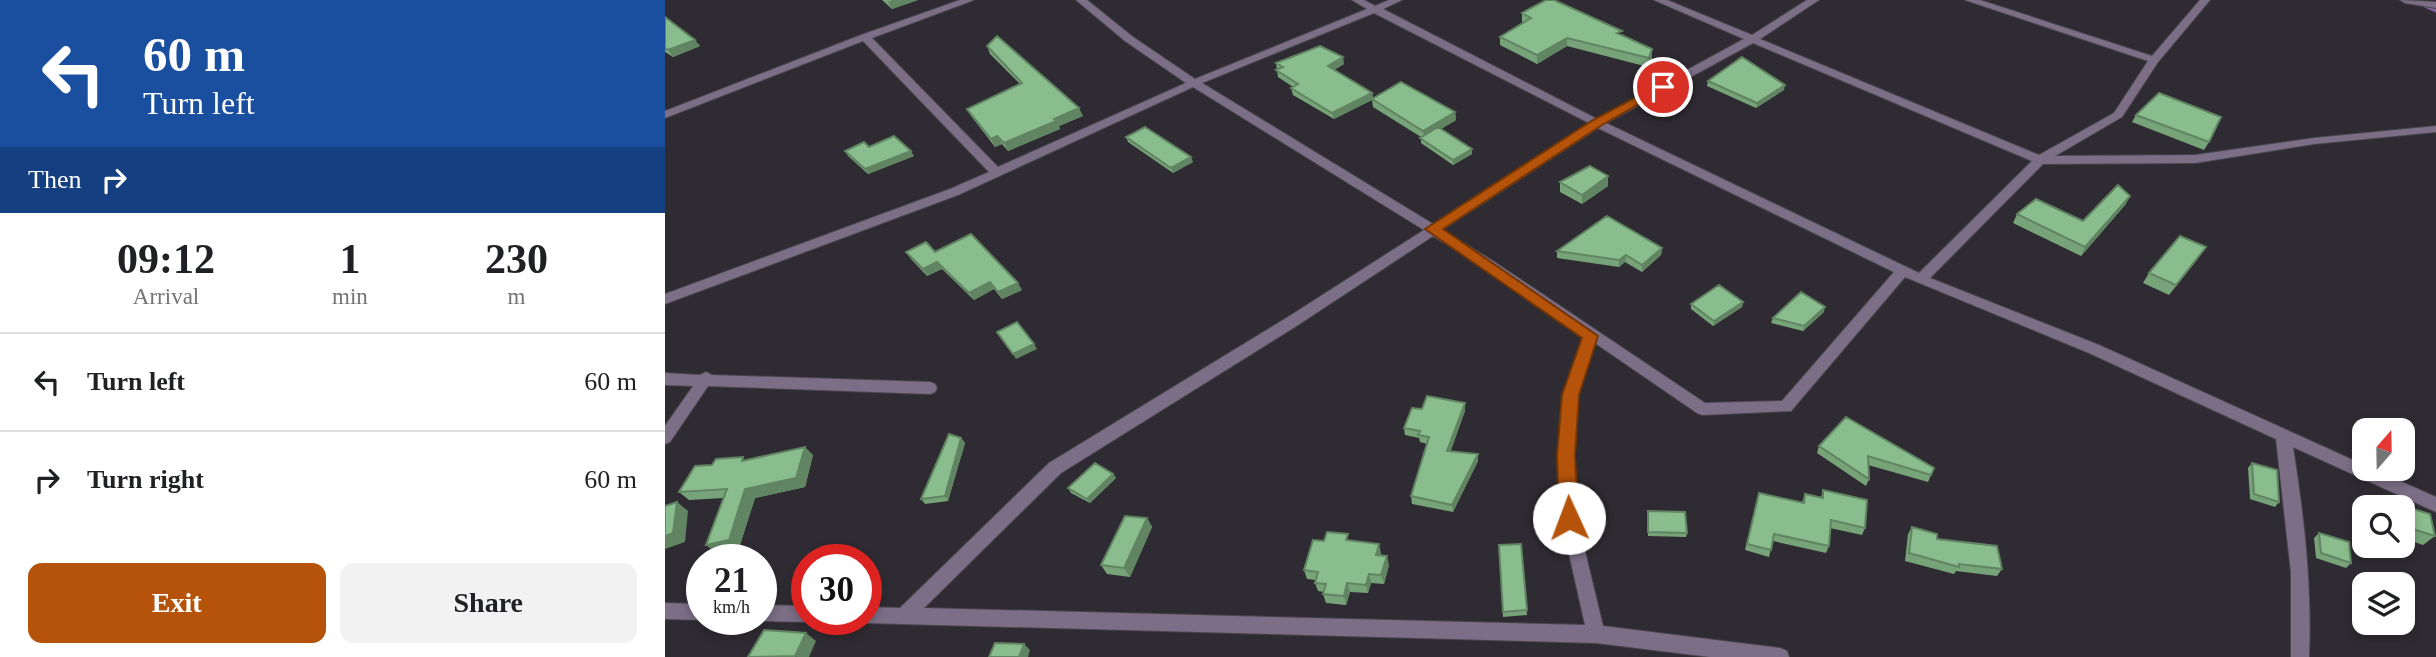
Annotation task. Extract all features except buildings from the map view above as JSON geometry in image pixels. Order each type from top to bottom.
[{"type":"street","points":[[665,115],[865,37],[969,0]]},
{"type":"street","points":[[1081,0],[1129,39],[1194,83],[1432,229],[1702,409],[1786,408],[1903,271]]},
{"type":"street","points":[[1357,0],[1597,122],[1903,271],[2094,349],[2436,505]]},
{"type":"street","points":[[665,299],[954,192],[1194,83],[1397,0]]},
{"type":"street","points":[[1659,0],[2040,160],[2195,159],[2313,141],[2436,129]]},
{"type":"street","points":[[905,615],[1055,468],[1293,321],[1597,122],[1751,40],[1814,0]]},
{"type":"street","points":[[1970,0],[2154,60]]},
{"type":"street","points":[[1921,279],[2040,160],[2118,115],[2154,60],[2206,0]]},
{"type":"street","points":[[2405,0],[2436,5]]},
{"type":"street","points":[[865,37],[997,173]]},
{"type":"street","points":[[1590,336],[1571,395],[1566,455],[1569,518],[1596,634]]},
{"type":"street","points":[[665,379],[706,378],[930,388]]},
{"type":"street","points":[[665,438],[706,378]]},
{"type":"street","points":[[2283,435],[2299,536],[2303,608],[2300,657]]},
{"type":"street","points":[[665,611],[686,612]]},
{"type":"street","points":[[882,615],[1596,634],[1780,657]]},
{"type":"waterway","points":[[2414,0],[2436,10]]},
{"type":"route","points":[[1569,518],[1566,455],[1571,395],[1590,336],[1488,264],[1432,229],[1597,122],[1663,87]]}]
